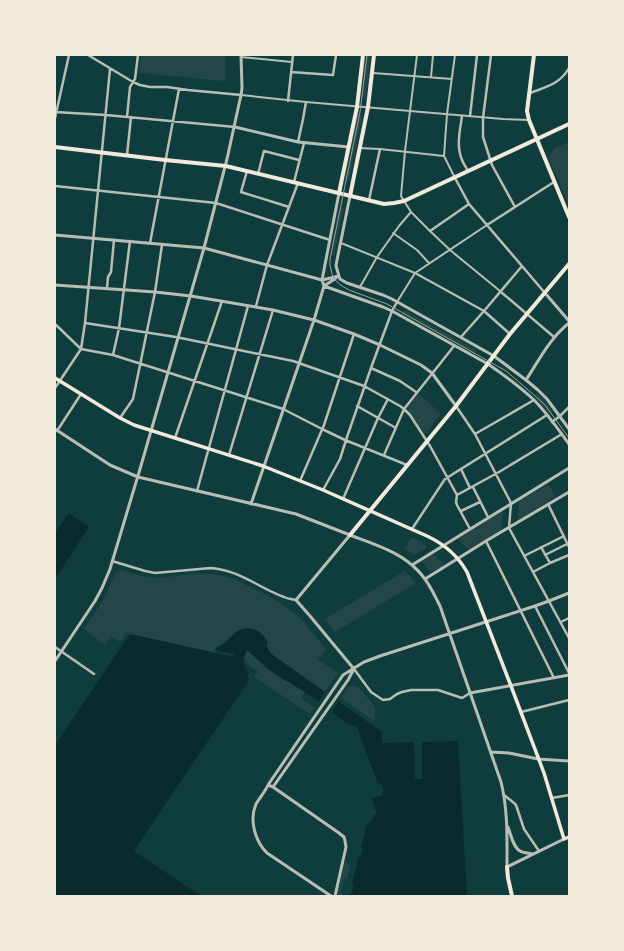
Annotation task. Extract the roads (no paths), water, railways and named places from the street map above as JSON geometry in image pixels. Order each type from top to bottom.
[{"type":"main road","points":[[339,193],[357,107],[363,55]]},
{"type":"main road","points":[[350,196],[368,107],[374,55]]},
{"type":"main road","points":[[534,55],[528,111],[529,120],[569,217]]},
{"type":"main road","points":[[55,147],[226,166],[384,204],[404,201],[569,124]]},
{"type":"main road","points":[[350,535],[456,406],[510,334],[569,264]]},
{"type":"main road","points":[[55,378],[134,425],[263,466],[323,490],[412,529],[443,545],[462,563],[467,572],[521,712],[564,839],[569,837]]},
{"type":"main road","points":[[507,867],[512,896]]},
{"type":"street","points":[[55,118],[70,55]]},
{"type":"street","points":[[88,55],[133,82],[146,86],[167,87],[288,101],[483,118],[529,120]]},
{"type":"street","points":[[127,117],[130,87],[135,79],[138,55]]},
{"type":"street","points":[[288,101],[292,55]]},
{"type":"street","points":[[291,72],[333,75],[336,55]]},
{"type":"street","points":[[417,55],[401,196],[410,212],[450,250],[554,337]]},
{"type":"street","points":[[431,77],[433,55]]},
{"type":"street","points":[[455,55],[447,114],[444,156],[469,204],[569,322],[554,337],[526,380]]},
{"type":"street","points":[[470,116],[477,55]]},
{"type":"street","points":[[491,55],[483,118],[483,137],[492,165],[515,207]]},
{"type":"street","points":[[55,661],[98,595],[108,574],[138,477],[191,296],[226,166],[242,88],[241,56],[292,62]]},
{"type":"street","points":[[530,93],[559,81],[569,68]]},
{"type":"street","points":[[55,388],[81,349],[94,238],[110,69]]},
{"type":"street","points":[[372,73],[452,79]]},
{"type":"street","points":[[565,75],[569,76]]},
{"type":"street","points":[[150,243],[179,89]]},
{"type":"street","points":[[298,142],[304,119],[306,102]]},
{"type":"street","points":[[56,112],[235,127],[298,142],[349,148]]},
{"type":"street","points":[[462,116],[458,142],[461,159],[468,171]]},
{"type":"street","points":[[127,155],[131,118]]},
{"type":"street","points":[[256,306],[267,265],[289,207],[304,143]]},
{"type":"street","points":[[359,148],[405,151],[444,156]]},
{"type":"street","points":[[369,200],[380,149]]},
{"type":"street","points":[[258,174],[264,151],[299,160]]},
{"type":"street","points":[[247,171],[241,192],[289,207]]},
{"type":"street","points":[[323,490],[340,459],[364,386],[392,311],[415,273],[554,182]]},
{"type":"street","points":[[55,186],[216,203],[330,240]]},
{"type":"street","points":[[251,504],[314,320],[324,286],[322,280],[339,193]]},
{"type":"street","points":[[350,196],[336,266],[340,279],[360,288],[383,295],[494,356],[526,380],[547,399],[569,428]]},
{"type":"street","points":[[430,231],[469,204]]},
{"type":"street","points":[[360,288],[377,257],[410,212]]},
{"type":"street","points":[[394,233],[416,250],[429,263]]},
{"type":"street","points":[[55,235],[204,248],[322,280],[339,276]]},
{"type":"street","points":[[107,288],[108,277],[111,272],[114,240]]},
{"type":"street","points":[[113,355],[119,328],[130,241]]},
{"type":"street","points":[[341,243],[415,273],[484,312],[510,334]]},
{"type":"street","points":[[120,418],[133,399],[156,292],[162,245]]},
{"type":"street","points":[[461,337],[522,266]]},
{"type":"street","points":[[324,286],[339,276]]},
{"type":"street","points":[[55,284],[156,292],[256,306],[314,320],[354,334],[421,364],[432,373],[456,406],[475,434],[486,454],[511,503],[509,528],[569,638]]},
{"type":"street","points":[[324,286],[392,311],[502,373],[534,400],[569,444]]},
{"type":"street","points":[[175,438],[222,301]]},
{"type":"street","points":[[197,491],[249,305]]},
{"type":"street","points":[[229,456],[273,310]]},
{"type":"street","points":[[85,323],[208,343],[299,362],[364,386],[404,409],[410,415],[427,441],[457,495],[456,502],[470,529]]},
{"type":"street","points":[[55,324],[81,349],[113,355],[283,409],[346,440],[407,465]]},
{"type":"street","points":[[299,481],[322,429],[354,334]]},
{"type":"street","points":[[384,455],[404,409],[454,346]]},
{"type":"street","points":[[371,368],[400,381],[416,392]]},
{"type":"street","points":[[81,394],[56,430],[106,462],[138,477],[296,514],[390,551],[412,565],[425,579],[440,606],[501,782],[507,824],[507,867],[564,839]]},
{"type":"street","points":[[342,499],[388,399]]},
{"type":"street","points":[[475,434],[534,400]]},
{"type":"street","points":[[357,406],[396,428]]},
{"type":"street","points":[[552,422],[569,407]]},
{"type":"street","points":[[412,529],[445,479],[547,415]]},
{"type":"street","points":[[457,495],[496,474],[562,434]]},
{"type":"street","points":[[412,565],[569,468]]},
{"type":"street","points":[[461,469],[488,518]]},
{"type":"street","points":[[425,579],[569,492]]},
{"type":"street","points":[[461,511],[480,502]]},
{"type":"street","points":[[548,504],[569,547]]},
{"type":"street","points":[[296,600],[350,535]]},
{"type":"street","points":[[524,556],[564,536]]},
{"type":"street","points":[[486,541],[554,678]]},
{"type":"street","points":[[545,555],[567,544]]},
{"type":"street","points":[[541,547],[550,563]]},
{"type":"street","points":[[533,572],[569,555]]},
{"type":"street","points":[[112,561],[155,573],[220,568],[234,572],[285,598],[296,600],[354,669],[371,692],[383,700],[390,699],[397,694],[412,690],[438,690],[462,698],[470,693],[569,674],[535,606]]},
{"type":"street","points":[[331,896],[263,849],[254,830],[253,815],[255,806],[268,785],[343,674],[364,662],[380,656],[535,606],[569,593]]},
{"type":"street","points":[[561,622],[569,618]]},
{"type":"street","points":[[55,647],[94,674]]},
{"type":"street","points":[[273,787],[336,695],[348,680],[354,669]]},
{"type":"street","points":[[521,712],[569,700]]},
{"type":"street","points":[[491,752],[509,753],[538,759],[569,762]]},
{"type":"street","points":[[268,785],[344,837],[346,847],[335,896]]},
{"type":"street","points":[[504,795],[516,805],[524,829],[539,851]]},
{"type":"street","points":[[551,798],[569,796]]},
{"type":"street","points":[[507,824],[512,840],[518,850],[533,854]]},
{"type":"tram line","points":[[367,55],[360,112],[330,259],[332,274],[335,280],[349,290],[387,304],[506,371],[545,405],[569,438]]}]
